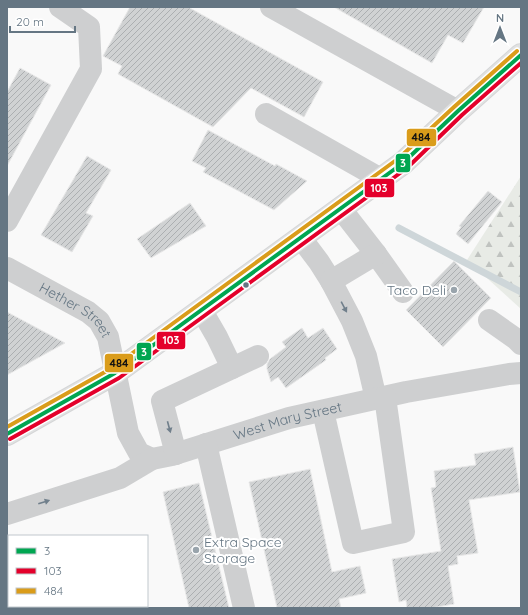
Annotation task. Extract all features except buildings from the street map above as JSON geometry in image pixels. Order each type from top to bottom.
[{"type":"main road","points":[[7,434],[116,373],[341,209],[403,163],[458,111],[521,55]]},
{"type":"street","points":[[7,220],[91,69],[89,27],[60,7]]},
{"type":"street","points":[[271,7],[458,111]]},
{"type":"street","points":[[266,114],[381,179]]},
{"type":"street","points":[[341,209],[403,292]]},
{"type":"street","points":[[301,238],[331,281],[352,321],[381,398],[404,532],[353,543],[323,411]]},
{"type":"street","points":[[331,281],[376,254]]},
{"type":"street","name":"Hether Street","points":[[7,268],[88,312],[99,321],[108,337],[116,373]]},
{"type":"street","points":[[202,310],[232,368]]},
{"type":"street","points":[[490,320],[521,344]]},
{"type":"street","points":[[176,454],[162,401],[258,356]]},
{"type":"street","points":[[116,373],[128,433],[139,453],[152,459]]},
{"type":"street","name":"West Mary Street","points":[[7,514],[120,478],[152,459],[176,454],[289,418],[406,392],[521,373]]},
{"type":"street","points":[[206,444],[244,608]]},
{"type":"green space","points":[[521,176],[521,309],[467,260]]},
{"type":"waterway","points":[[399,228],[521,292]]},
{"type":"transit line","name":"484","points":[[7,427],[112,368],[399,158],[517,51]]},
{"type":"transit line","name":"3","points":[[7,434],[115,373],[403,163],[458,111],[521,55]]},
{"type":"transit line","name":"103","points":[[10,439],[119,378],[407,168],[462,115],[521,63]]},
{"type":"place","name":"Taco Deli","points":[[454,290]]},
{"type":"place","name":"Extra Space Storage","points":[[196,550]]}]
